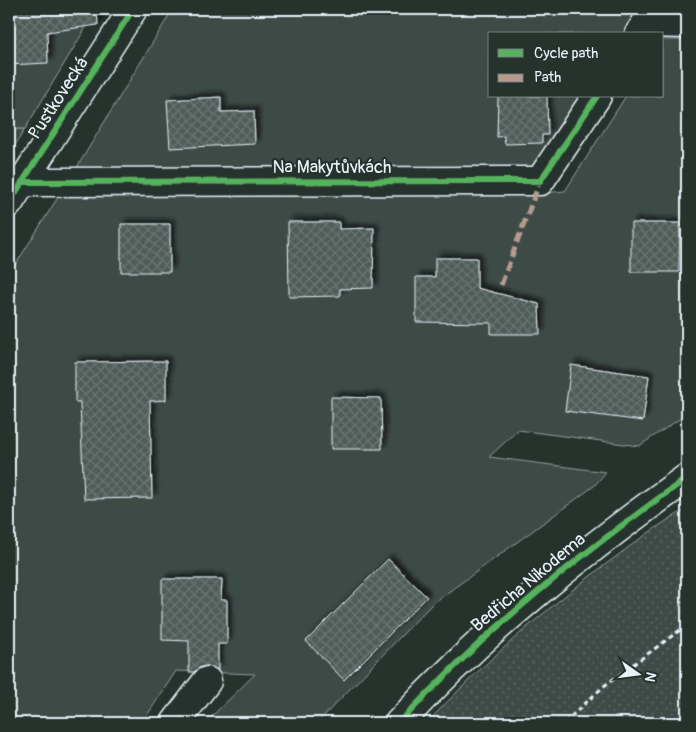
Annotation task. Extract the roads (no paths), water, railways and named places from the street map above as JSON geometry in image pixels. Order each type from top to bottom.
[{"type":"street","name":"Pustkovecká","points":[[15,193],[133,9]]},
{"type":"street","points":[[640,32],[646,23],[687,24]]},
{"type":"street","name":"Na Makytůvkách","points":[[15,193],[540,181],[596,98]]},
{"type":"street","name":"Bedřicha Nikodema","points":[[399,723],[428,691],[474,646],[601,541],[687,478]]},
{"type":"street","points":[[175,723],[207,681]]}]
